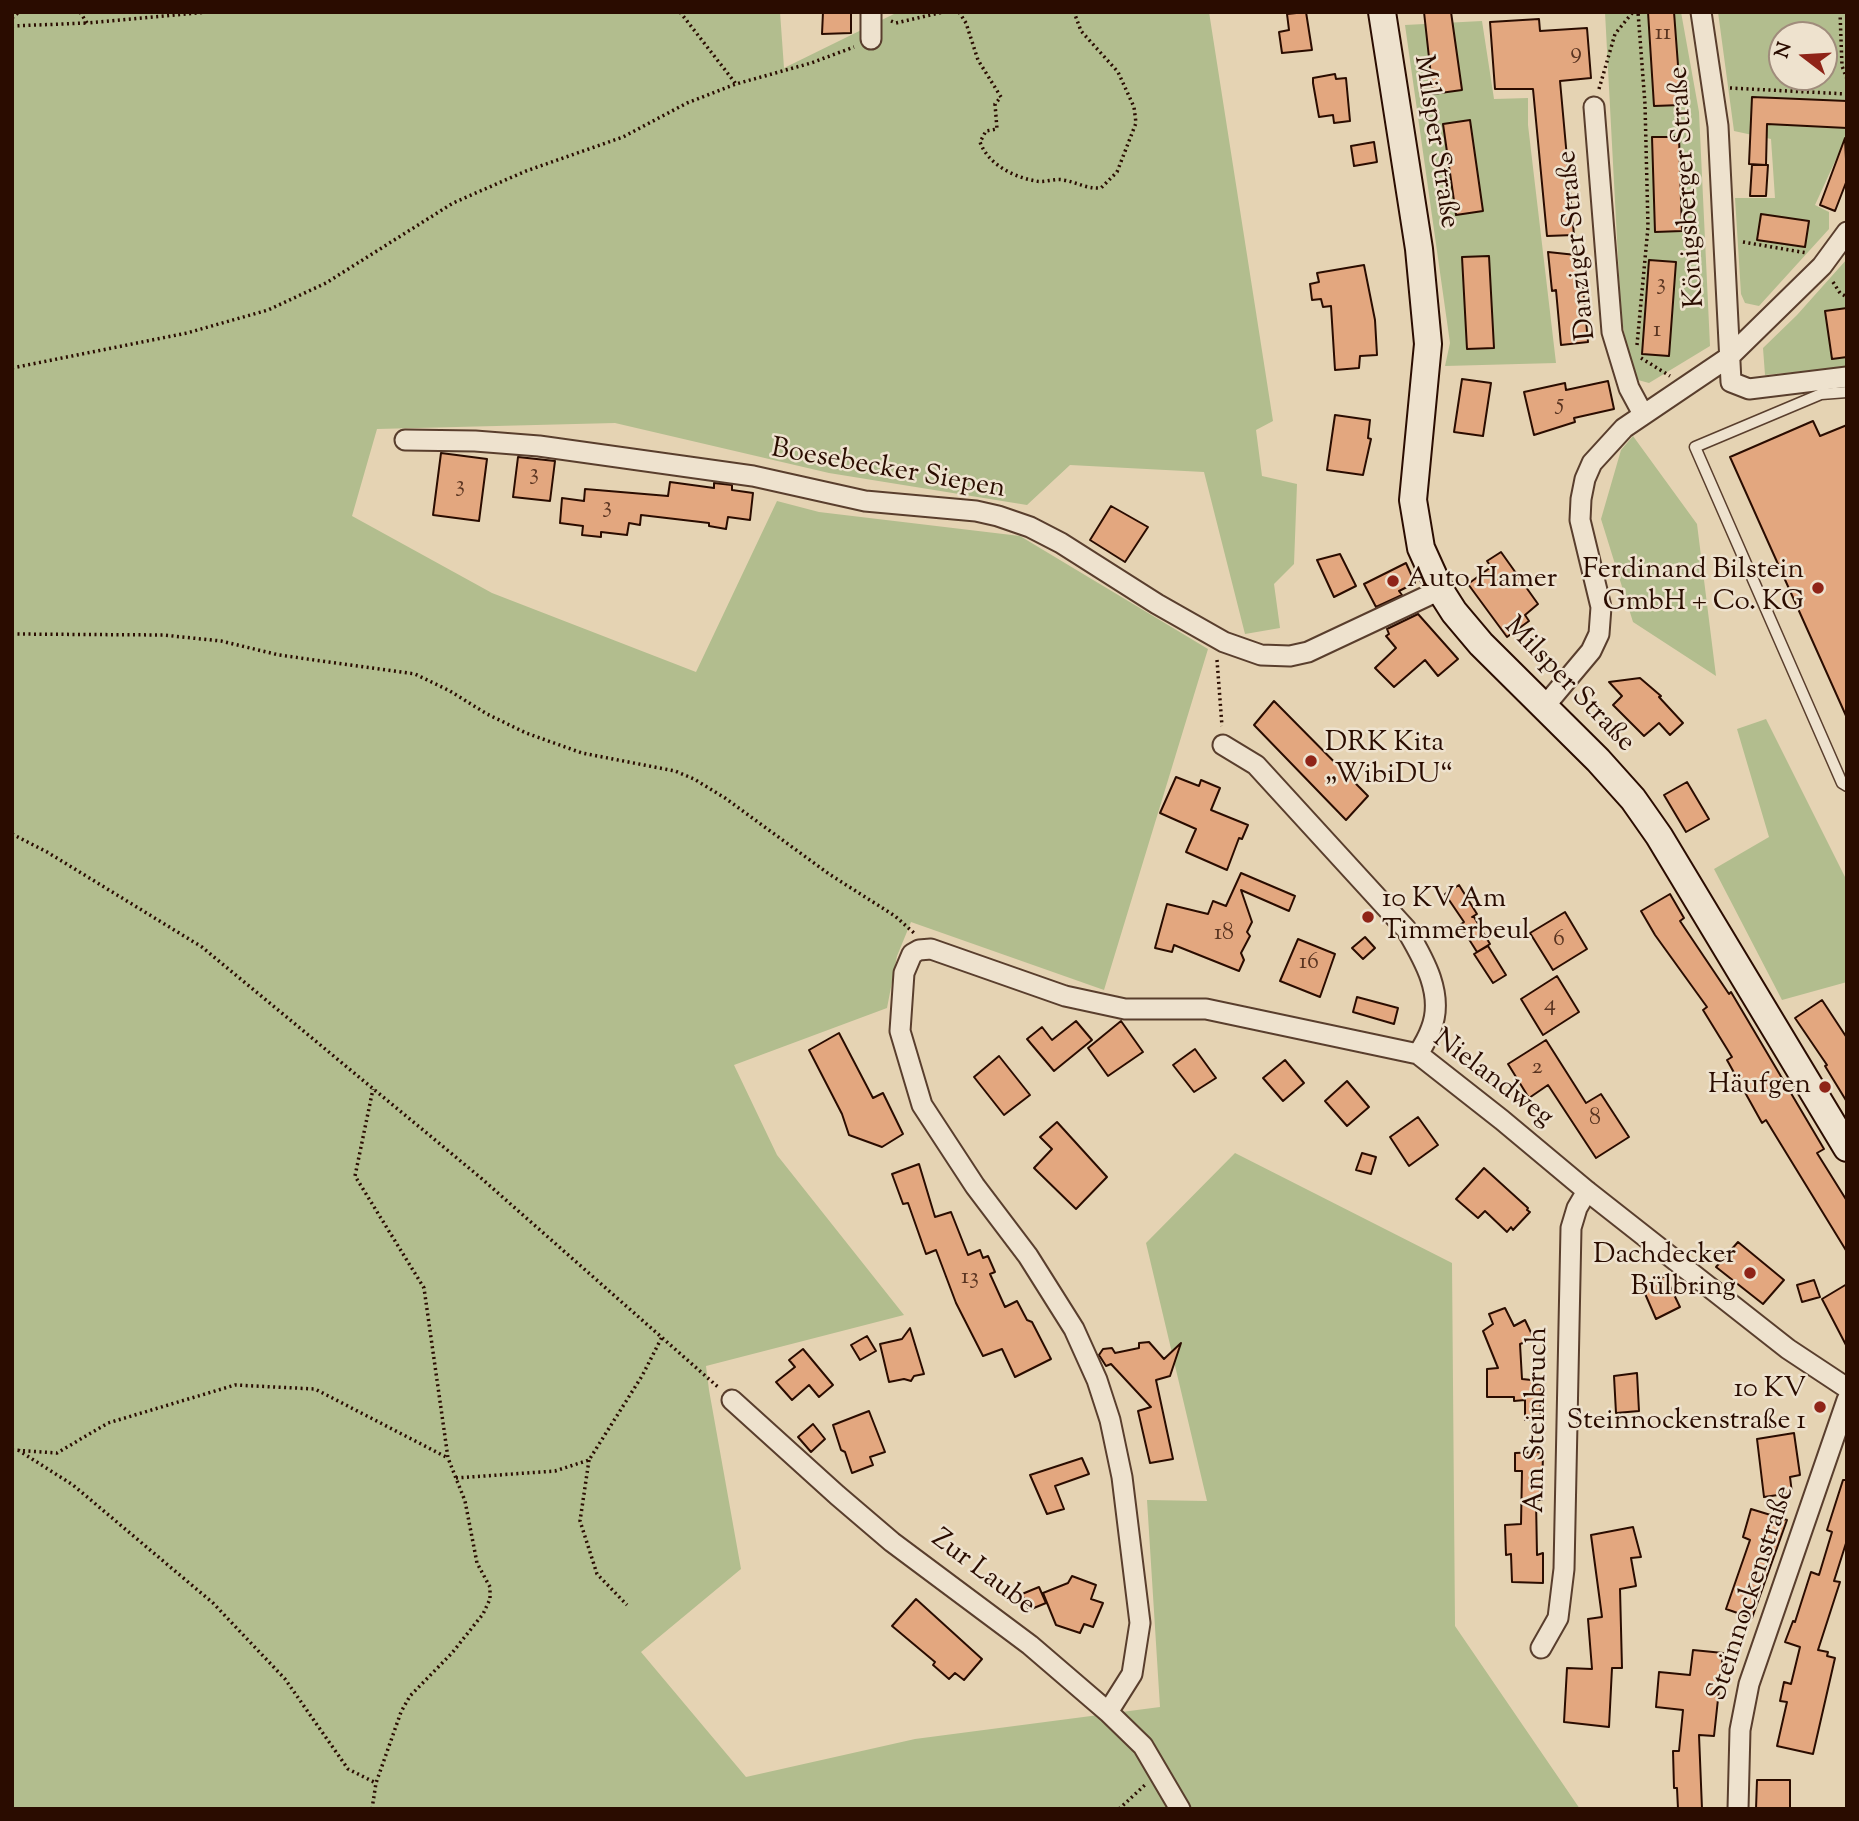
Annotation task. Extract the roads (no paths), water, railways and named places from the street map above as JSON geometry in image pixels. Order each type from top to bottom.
[{"type":"street","name":"Milsper Straße","points":[[1382,12],[1419,248],[1428,344],[1413,500],[1421,548],[1440,590],[1454,612],[1481,644],[1598,760],[1633,799],[1659,836],[1847,1148]]},
{"type":"street","name":"Königsberger Straße","points":[[1701,12],[1718,126],[1731,382],[1749,389],[1787,384]]},
{"type":"street","points":[[871,39],[878,15]]},
{"type":"street","name":"Danziger Straße","points":[[1594,107],[1612,332],[1629,388],[1643,414]]},
{"type":"street","points":[[1544,707],[1591,651],[1599,634],[1601,607],[1580,520],[1585,479],[1592,463],[1625,428],[1643,414],[1729,357],[1822,266],[1847,232]]},
{"type":"street","points":[[1787,384],[1847,377]]},
{"type":"street","name":"Boesebecker Siepen","points":[[405,440],[475,441],[539,446],[764,478],[895,506],[976,511],[998,516],[1030,527],[1215,637],[1261,656],[1290,656],[1308,652],[1440,590]]},
{"type":"street","points":[[1223,745],[1255,765],[1406,929],[1433,984],[1436,1010],[1432,1028],[1418,1054]]},
{"type":"street","name":"Nielandweg","points":[[1108,1712],[1132,1675],[1140,1623],[1122,1477],[1110,1420],[1097,1380],[1074,1329],[1028,1255],[975,1186],[922,1105],[900,1031],[904,973],[922,952],[1065,996],[1125,1009],[1206,1009],[1418,1054],[1788,1349],[1847,1388]]},
{"type":"street","name":"Am Steinbruch","points":[[1541,1648],[1558,1618],[1564,1569],[1571,1228],[1577,1208],[1587,1191]]},
{"type":"street","name":"Zur Laube","points":[[732,1400],[892,1542],[1030,1645],[1108,1712],[1143,1746],[1180,1809]]},
{"type":"street","name":"Steinnockenstraße","points":[[1738,1809],[1740,1730],[1749,1684],[1847,1400]]},
{"type":"lane","points":[[1787,384],[1796,405]]},
{"type":"lane","points":[[1847,392],[1821,394],[1695,447],[1842,783],[1847,786]]},
{"type":"place","name":"Auto Hamer","points":[[1393,581]]},
{"type":"place","name":"Ferdinand Bilstein GmbH + Co. KG","points":[[1818,588]]},
{"type":"place","name":"DRK Kita „WibiDU“","points":[[1311,761]]},
{"type":"place","name":"10 KV Am Timmerbeul","points":[[1368,917]]},
{"type":"place","name":"Häufgen","points":[[1825,1087]]},
{"type":"place","name":"Dachdecker Bülbring","points":[[1750,1273]]},
{"type":"place","name":"10 KV Steinnockenstraße 1","points":[[1820,1407]]}]
